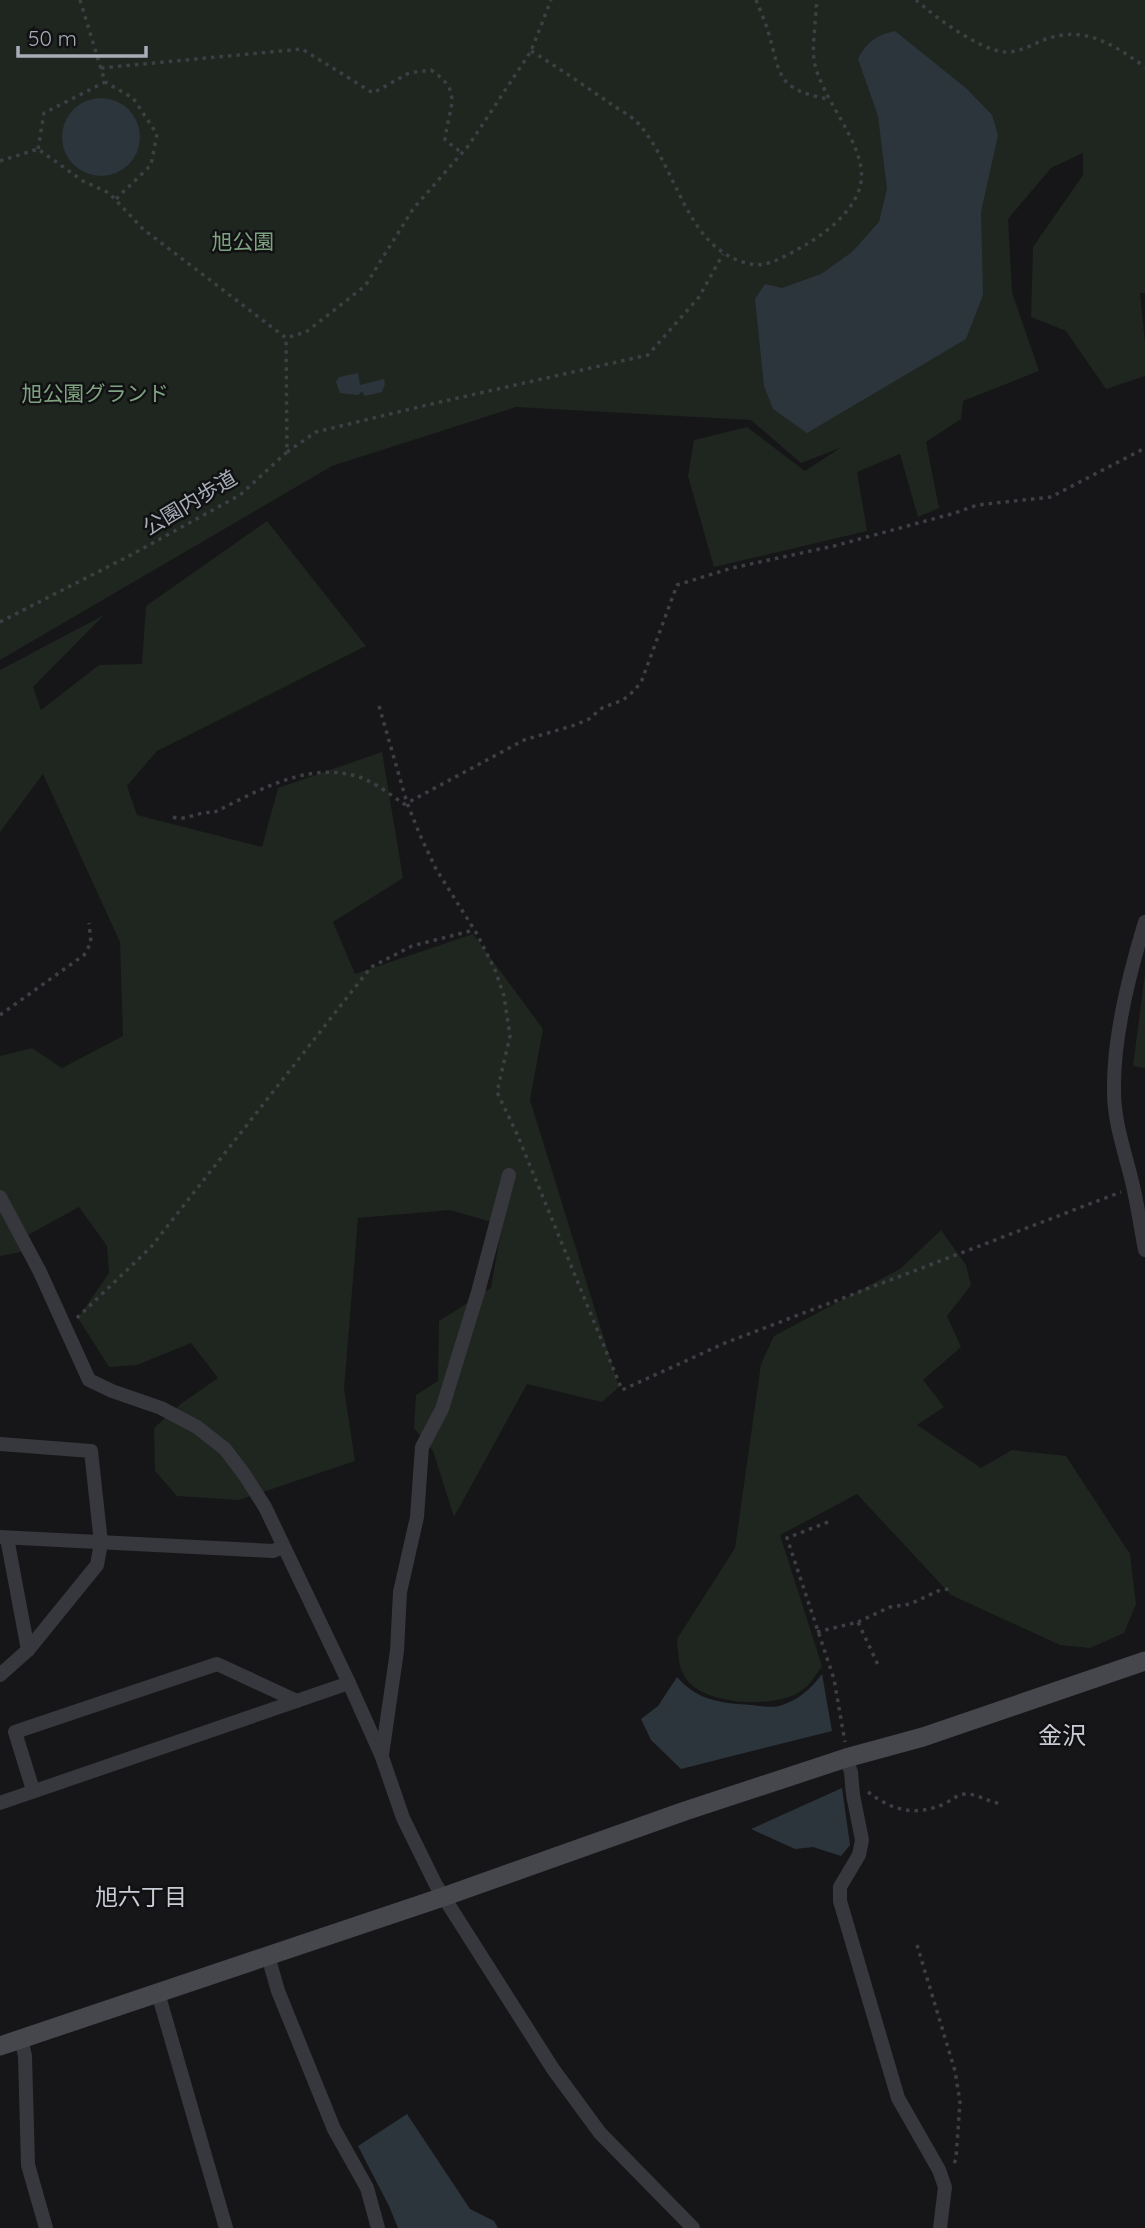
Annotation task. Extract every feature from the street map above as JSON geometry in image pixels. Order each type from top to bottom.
[{"type":"street","points":[[1145,922],[1133,959],[1116,1058],[1114,1093],[1119,1134],[1145,1250]]},
{"type":"street","points":[[382,1756],[397,1651],[400,1592],[417,1517],[422,1447],[442,1409],[478,1292],[509,1175]]},
{"type":"street","points":[[0,1197],[40,1272],[89,1380],[161,1408],[197,1427],[225,1449],[244,1474],[265,1507],[349,1683],[382,1756],[403,1818],[443,1896],[553,2069],[600,2133],[693,2228]]},
{"type":"street","points":[[0,1444],[91,1451],[101,1543],[97,1566],[28,1650],[0,1675]]},
{"type":"street","points":[[28,1650],[4,1537],[273,1551],[283,1547]]},
{"type":"street","points":[[0,2046],[685,1811],[845,1758],[923,1737],[1145,1661]]},
{"type":"street","points":[[33,1790],[15,1732],[204,1668],[217,1664],[297,1701]]},
{"type":"street","points":[[0,1803],[349,1683]]},
{"type":"street","points":[[845,1758],[862,1840],[859,1855],[840,1886],[840,1901],[898,2098],[945,2187],[940,2228]]},
{"type":"street","points":[[268,1956],[278,1991],[334,2129],[367,2188],[378,2228]]},
{"type":"street","points":[[158,1993],[226,2228]]},
{"type":"street","points":[[21,2039],[25,2056],[28,2165],[46,2228]]},
{"type":"path","points":[[80,0],[105,82],[134,98],[157,134],[151,165],[115,200]]},
{"type":"path","points":[[286,338],[306,332],[365,286],[413,209],[462,153],[531,51],[551,0]]},
{"type":"path","points":[[756,0],[780,74],[789,85],[808,95],[828,99]]},
{"type":"path","points":[[531,51],[636,122],[652,144],[709,243],[723,254],[752,264],[763,264],[784,257],[825,233],[856,200],[862,171],[859,158],[843,122],[828,99],[814,60],[816,7],[819,0]]},
{"type":"path","points":[[916,0],[932,14],[987,47],[1005,52],[1013,51],[1061,34],[1081,34],[1097,37],[1145,67]]},
{"type":"path","points":[[101,68],[302,49],[373,93],[410,73],[431,70],[446,80],[453,93],[445,140],[462,153]]},
{"type":"path","points":[[38,149],[44,113],[105,82]]},
{"type":"path","points":[[38,149],[83,181],[109,193],[143,229],[286,338]]},
{"type":"path","points":[[0,161],[38,149]]},
{"type":"path","name":"公園内歩道","points":[[0,622],[240,495],[287,452],[316,432],[648,355],[699,297],[723,254]]},
{"type":"path","points":[[286,338],[287,452]]},
{"type":"path","points":[[173,817],[177,819],[203,812],[213,813],[270,785],[314,774],[352,775],[370,781],[404,804],[407,803],[524,740],[575,725],[589,719],[602,708],[623,700],[642,680],[677,585],[732,568],[834,546],[977,505],[1051,498],[1145,448]]},
{"type":"path","points":[[379,706],[407,803],[436,869],[495,970],[504,996],[510,1036],[498,1092],[622,1390],[726,1343],[1133,1187]]},
{"type":"path","points":[[0,1015],[84,955],[91,943],[89,923]]},
{"type":"path","points":[[65,1327],[151,1247],[371,967],[412,946],[474,930]]},
{"type":"path","points":[[828,1522],[787,1538],[834,1679],[845,1758]]},
{"type":"path","points":[[817,1632],[858,1622],[890,1607],[910,1604],[938,1591],[953,1588]]},
{"type":"path","points":[[858,1622],[878,1665]]},
{"type":"path","points":[[852,1783],[859,1784],[892,1808],[903,1810],[936,1807],[958,1795],[969,1794],[993,1804],[1003,1804]]},
{"type":"path","points":[[917,1945],[956,2071],[960,2102],[957,2158],[948,2176],[942,2179]]},
{"type":"green space","name":"旭公園","points":[[0,0],[1145,0],[1145,293],[1140,293],[1145,376],[1106,389],[1066,331],[1031,317],[1033,247],[1083,175],[1083,153],[1051,168],[1008,219],[1012,292],[1039,371],[963,401],[961,419],[926,442],[939,508],[918,517],[900,454],[857,472],[867,531],[714,567],[688,476],[694,440],[747,427],[805,471],[840,448],[801,463],[751,420],[516,407],[332,466],[0,660]]},
{"type":"green space","points":[[267,521],[366,646],[157,751],[127,786],[137,815],[262,847],[278,788],[382,752],[403,878],[333,922],[355,974],[473,934],[543,1029],[530,1100],[619,1387],[602,1402],[527,1384],[454,1517],[433,1451],[414,1428],[416,1395],[438,1381],[439,1321],[491,1288],[502,1225],[450,1210],[358,1218],[344,1389],[355,1461],[239,1500],[177,1496],[155,1471],[154,1428],[182,1403],[218,1378],[191,1343],[137,1365],[109,1367],[78,1318],[109,1273],[107,1246],[79,1207],[28,1235],[21,1252],[0,1256],[0,1056],[32,1048],[62,1068],[123,1036],[120,942],[43,774],[0,832],[0,670],[104,615],[33,687],[41,710],[99,665],[142,664],[146,606]]},
{"type":"green space","points":[[1145,973],[1145,1068],[1133,1066]]},
{"type":"green space","points":[[941,1230],[966,1265],[971,1285],[947,1316],[961,1347],[923,1380],[944,1407],[917,1425],[981,1468],[1012,1450],[1066,1456],[1130,1554],[1136,1604],[1124,1633],[1090,1648],[1060,1645],[951,1595],[857,1494],[780,1535],[822,1666],[810,1682],[796,1694],[768,1701],[733,1701],[701,1691],[689,1683],[682,1671],[677,1639],[735,1548],[761,1364],[774,1336],[900,1269]]},
{"type":"shaded area","points":[[895,31],[967,89],[992,115],[998,135],[981,212],[983,295],[966,339],[807,433],[773,409],[764,386],[755,299],[765,284],[782,288],[821,274],[852,252],[879,222],[887,189],[878,116],[858,59],[872,41]]},
{"type":"shaded area","points":[[101,98],[116,101],[128,110],[137,122],[140,137],[137,152],[128,164],[116,173],[101,176],[86,173],[74,164],[65,152],[62,137],[65,122],[74,110],[86,101]]},
{"type":"shaded area","points":[[358,373],[360,385],[384,379],[382,392],[365,396],[362,391],[358,395],[340,393],[336,382],[339,377]]},
{"type":"shaded area","points":[[822,1674],[832,1731],[681,1769],[651,1740],[641,1719],[658,1706],[677,1677],[693,1691],[711,1699],[773,1707],[798,1698]]},
{"type":"shaded area","points":[[842,1788],[850,1845],[841,1856],[813,1847],[795,1849],[751,1829]]},
{"type":"shaded area","points":[[407,2114],[470,2209],[494,2221],[498,2228],[398,2228],[358,2146]]},
{"type":"district","name":"金沢","points":[[1062,1736]]},
{"type":"district","name":"旭六丁目","points":[[141,1897]]},
{"type":"park label","name":"旭公園グランド","points":[[95,394]]}]
